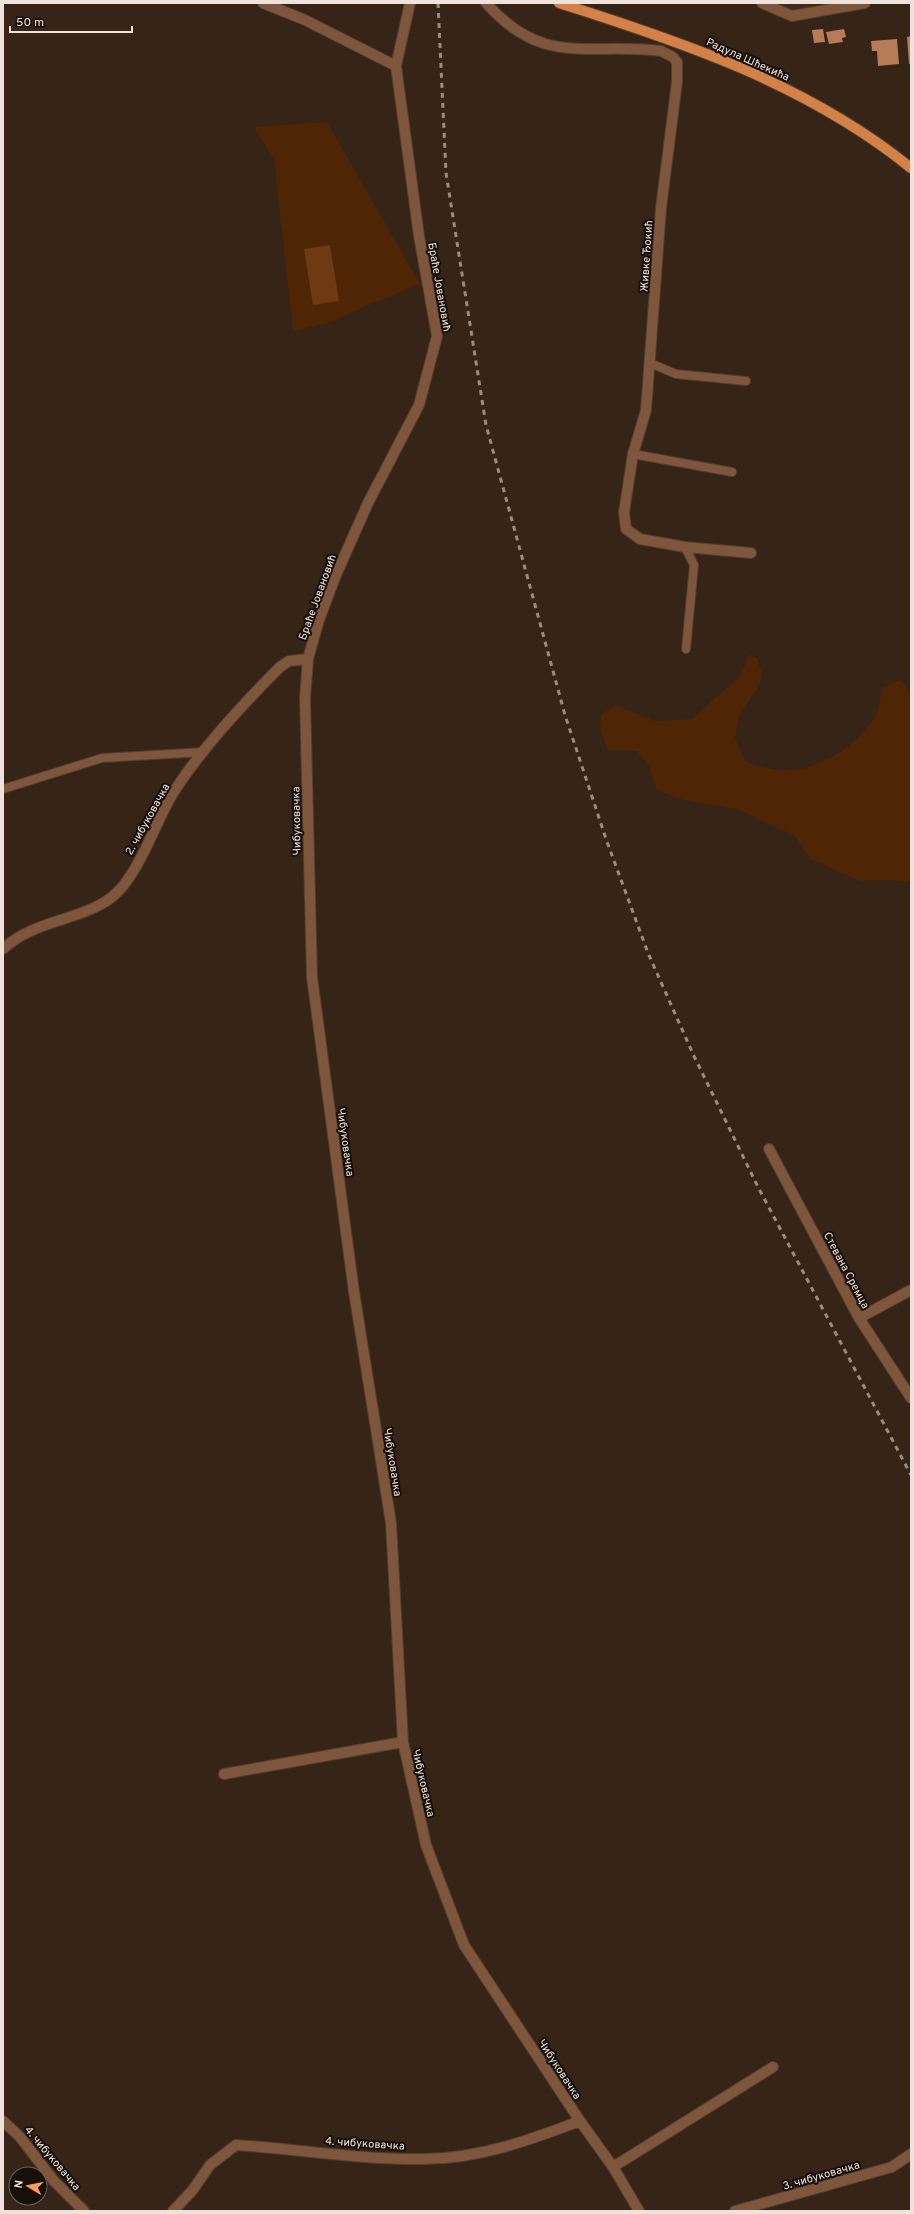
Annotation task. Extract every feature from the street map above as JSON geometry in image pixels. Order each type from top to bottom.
[{"type":"main road","name":"Радула Шћекића","points":[[559,3],[686,45],[787,89],[870,138],[911,168]]},
{"type":"street","points":[[263,3],[306,20],[396,66],[410,3]]},
{"type":"street","name":"Живке Ђокић","points":[[486,3],[510,25],[524,34],[547,45],[581,50],[655,51],[668,54],[677,62],[677,82],[662,208],[646,410],[633,454],[624,512],[626,529],[640,539],[685,547],[752,552]]},
{"type":"street","points":[[762,3],[792,16],[865,3]]},
{"type":"street","name":"Браће Јовановић","points":[[308,659],[319,620],[336,575],[368,503],[419,405],[437,336],[419,236],[396,66]]},
{"type":"street","name":"2. чибуковачка","points":[[3,948],[27,932],[90,908],[112,897],[133,869],[172,795],[204,752],[280,667],[292,660],[308,659]]},
{"type":"street","name":"Чибуковачка","points":[[308,659],[305,698],[312,977],[354,1292],[391,1523],[403,1742],[426,1845],[464,1944],[580,2121],[613,2167],[639,2211]]},
{"type":"street","name":"Стевана Сремца","points":[[769,1149],[859,1318],[911,1398]]},
{"type":"street","points":[[859,1318],[911,1290]]},
{"type":"street","points":[[224,1774],[403,1742]]},
{"type":"street","points":[[613,2167],[773,2067]]},
{"type":"street","name":"4. чибуковачка","points":[[3,2121],[20,2137],[54,2181],[84,2211]]},
{"type":"street","name":"4. чибуковачка","points":[[173,2211],[192,2192],[210,2165],[236,2145],[424,2159],[480,2153],[537,2137],[580,2121]]},
{"type":"street","name":"3. чибуковачка","points":[[734,2211],[892,2167],[911,2154]]},
{"type":"lane","points":[[650,363],[676,374],[746,381]]},
{"type":"lane","points":[[633,454],[732,472]]},
{"type":"lane","points":[[685,547],[694,565],[686,649]]},
{"type":"lane","points":[[3,789],[102,758],[204,752]]},
{"type":"shaded area","points":[[762,3],[866,3],[792,16]]},
{"type":"shaded area","points":[[806,3],[866,3],[808,14]]},
{"type":"shaded area","points":[[327,122],[420,284],[324,324],[293,331],[274,159],[254,127]]},
{"type":"shaded area","points":[[330,245],[339,301],[313,305],[304,249]]},
{"type":"shaded area","points":[[750,654],[757,658],[761,671],[760,685],[739,715],[735,738],[745,761],[763,767],[793,770],[805,768],[829,759],[851,744],[869,725],[876,715],[882,688],[900,680],[911,693],[911,882],[883,880],[860,881],[810,859],[794,835],[737,809],[684,800],[657,790],[649,766],[637,751],[608,751],[600,728],[601,715],[615,705],[655,721],[692,719],[740,676]]},
{"type":"building","points":[[823,29],[825,42],[814,43],[812,30]]},
{"type":"building","points":[[844,29],[846,37],[842,38],[843,42],[829,44],[826,32]]},
{"type":"building","points":[[911,36],[911,64],[909,64],[907,37]]},
{"type":"building","points":[[897,39],[899,64],[878,66],[877,51],[872,51],[871,41]]},
{"type":"railway","points":[[438,3],[446,173],[486,425],[565,715],[606,839],[648,953],[693,1054],[758,1187],[911,1475]]}]
